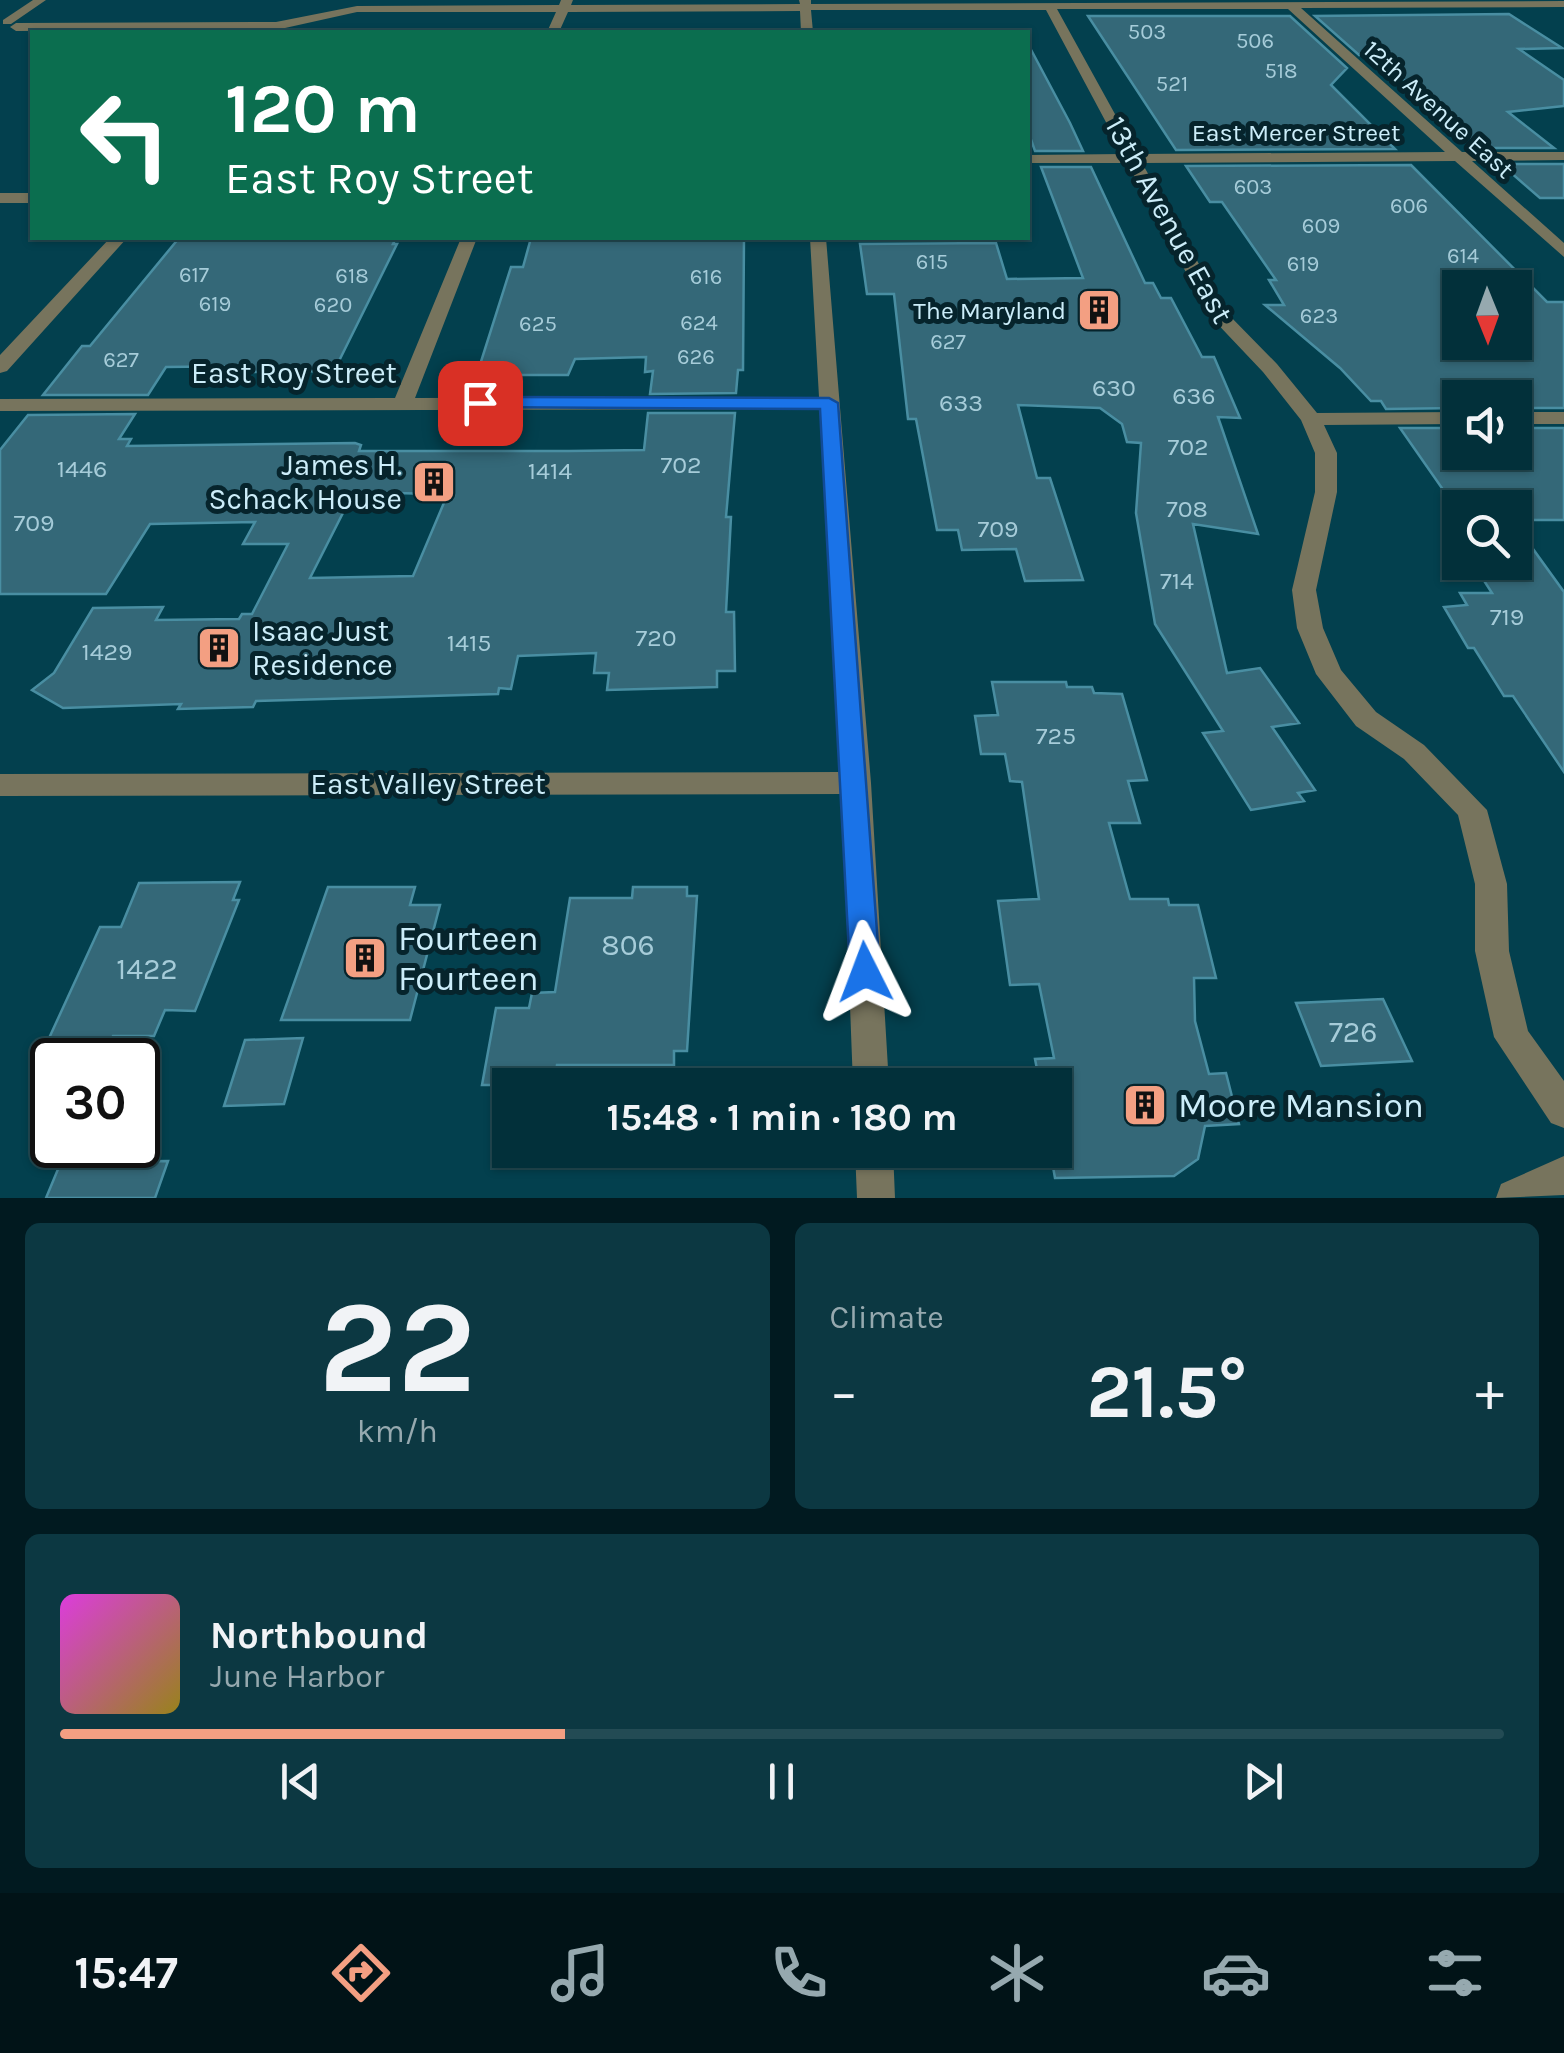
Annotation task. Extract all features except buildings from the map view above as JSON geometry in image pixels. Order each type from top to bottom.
[{"type":"street","points":[[6,26],[40,0]]},
{"type":"street","points":[[307,30],[336,0]]},
{"type":"street","points":[[1535,2],[1564,20]]},
{"type":"street","points":[[805,3],[807,30]]},
{"type":"street","name":"13th Avenue East","points":[[1047,3],[1218,315],[1270,368],[1312,419],[1326,454],[1326,492],[1304,590],[1310,628],[1328,674],[1366,719],[1414,752],[1472,810],[1491,884],[1492,951],[1512,1038],[1564,1111]]},
{"type":"street","name":"12th Avenue East","points":[[1288,3],[1564,252]]},
{"type":"street","points":[[6,26],[276,26],[357,8],[565,4],[1564,4]]},
{"type":"street","points":[[554,30],[565,4]]},
{"type":"street","name":"East Mercer Street","points":[[1030,158],[1564,156]]},
{"type":"street","points":[[0,198],[30,198]]},
{"type":"street","points":[[0,367],[117,240]]},
{"type":"street","points":[[403,403],[467,240]]},
{"type":"street","points":[[818,240],[856,784],[869,1068]]},
{"type":"street","name":"East Roy Street","points":[[0,404],[829,403]]},
{"type":"street","points":[[1312,419],[1442,418]]},
{"type":"street","points":[[1532,418],[1564,418]]},
{"type":"street","name":"East Valley Street","points":[[0,785],[856,784]]},
{"type":"street","points":[[875,1168],[876,1198]]},
{"type":"street","points":[[1516,1198],[1564,1175]]},
{"type":"place","name":"The Maryland","points":[[1099,310]]},
{"type":"place","name":"James H. Schack House","points":[[434,482]]},
{"type":"place","name":"Isaac Just Residence","points":[[219,648]]},
{"type":"place","name":"Fourteen Fourteen","points":[[365,958]]},
{"type":"place","name":"Moore Mansion","points":[[1145,1105]]},
{"type":"route","points":[[480,403],[829,403],[865,972]]}]
